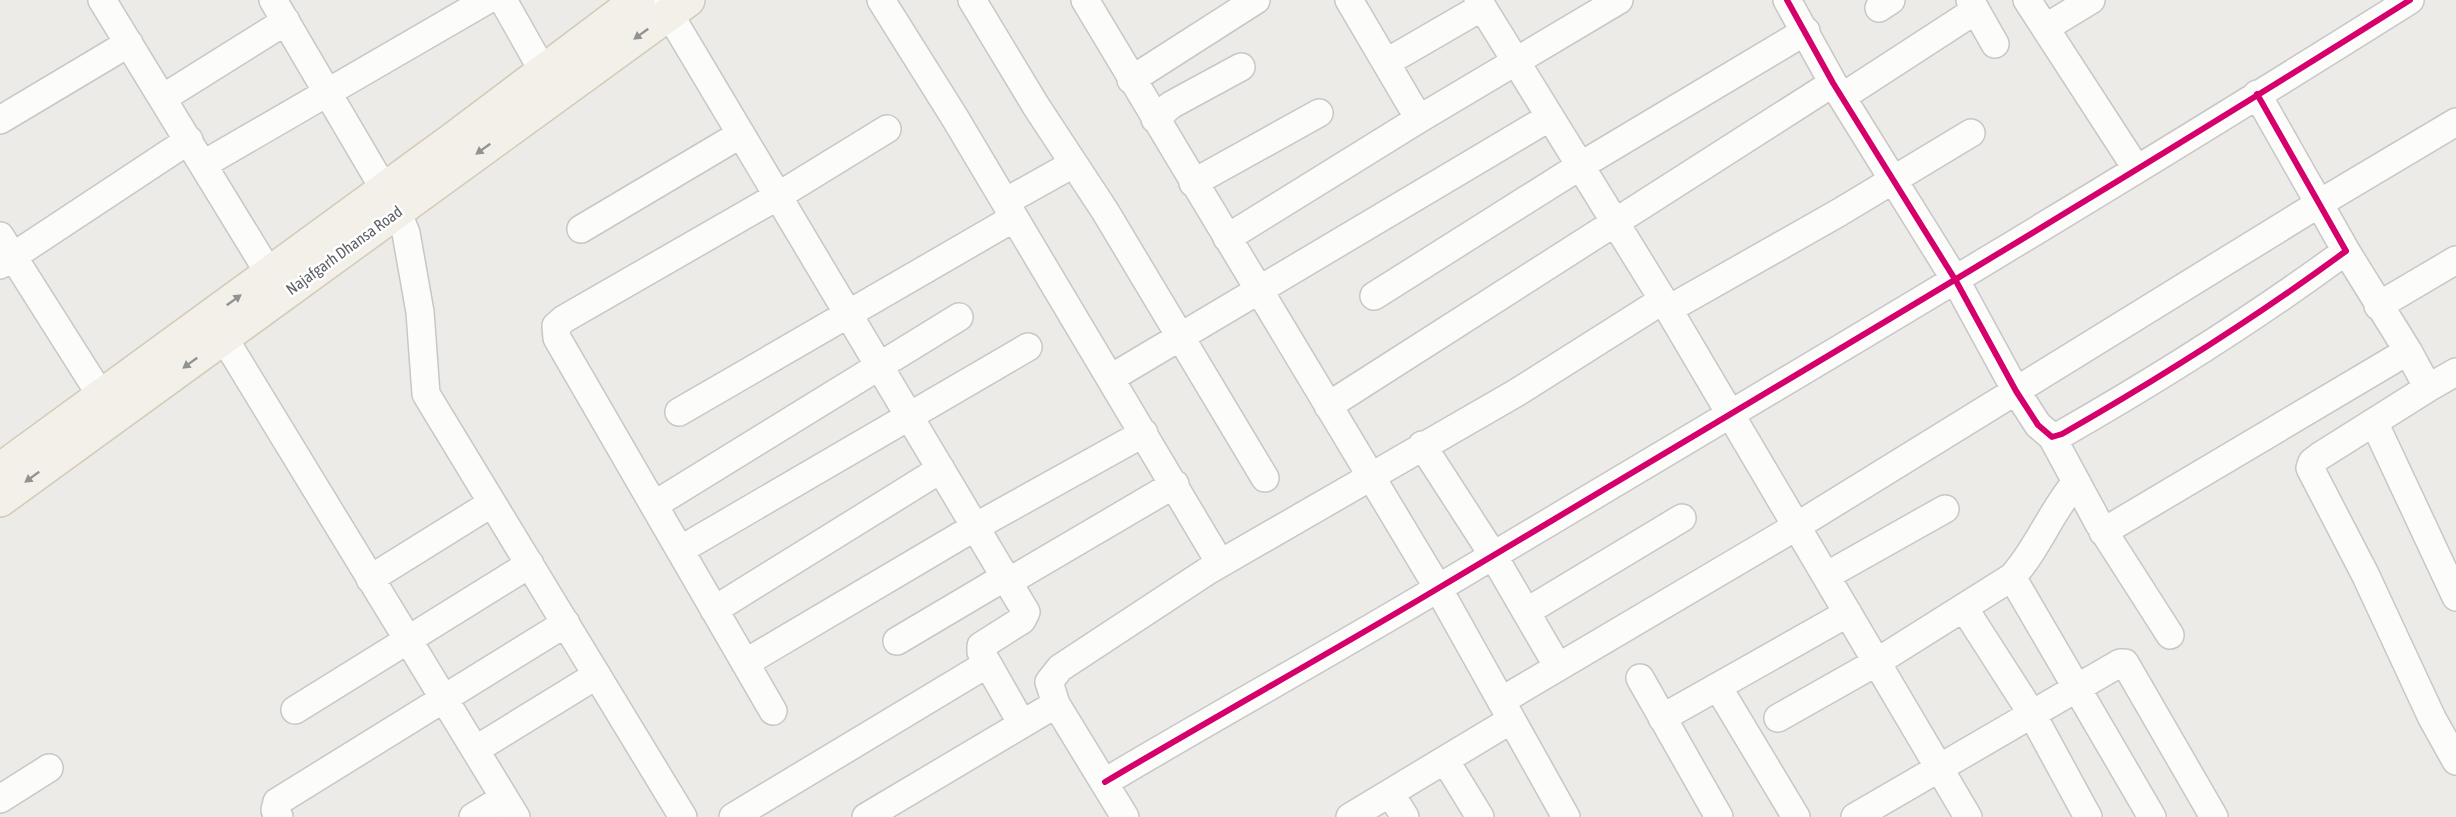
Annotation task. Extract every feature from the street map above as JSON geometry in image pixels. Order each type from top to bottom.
[{"type":"main road","name":"Najafgarh Dhansa Road","points":[[389,200],[543,71],[638,0]]},
{"type":"main road","name":"Najafgarh Dhansa Road","points":[[0,500],[108,407],[389,200],[673,5]]},
{"type":"main road","name":"Najafgarh Dhansa Road","points":[[0,470],[224,338],[276,284]]},
{"type":"street","points":[[102,0],[276,284]]},
{"type":"street","points":[[204,164],[487,0]]},
{"type":"street","points":[[503,0],[543,71]]},
{"type":"street","points":[[881,0],[1010,210],[1220,563]]},
{"type":"street","points":[[972,0],[1105,212],[1265,478]]},
{"type":"street","points":[[1085,0],[1438,588],[1566,817]]},
{"type":"street","points":[[1131,80],[1256,0]]},
{"type":"street","points":[[1227,238],[1419,119],[1619,0]]},
{"type":"street","points":[[1787,0],[1838,90],[1956,281],[2016,391],[2038,425],[2052,437],[2103,532],[2170,635]]},
{"type":"street","points":[[2027,0],[2136,168]]},
{"type":"street","points":[[2045,28],[2091,0]]},
{"type":"street","points":[[1105,782],[1956,281],[2410,0]]},
{"type":"street","points":[[1352,1],[1419,119]]},
{"type":"street","points":[[1387,62],[1480,3],[1666,305],[1968,817]]},
{"type":"street","points":[[673,5],[741,134],[1026,612],[1022,620],[981,646],[981,652],[987,664],[1022,724]]},
{"type":"street","points":[[1328,406],[1615,222],[1838,90],[1973,5],[1995,44]]},
{"type":"street","points":[[163,98],[279,10],[406,232],[420,312],[426,394],[683,817]]},
{"type":"street","points":[[1374,296],[1580,166],[1806,31]]},
{"type":"street","points":[[0,120],[129,43]]},
{"type":"street","points":[[1155,119],[1171,105],[1241,67]]},
{"type":"street","points":[[2257,94],[2346,251],[2408,351],[2428,388]]},
{"type":"street","points":[[1193,183],[1319,113]]},
{"type":"street","points":[[1111,378],[1550,117]]},
{"type":"street","points":[[1350,817],[1445,760],[1558,667],[1797,526],[2320,203],[2456,122]]},
{"type":"street","points":[[773,711],[557,338],[556,326],[564,319],[778,196],[887,129]]},
{"type":"street","points":[[1125,817],[1056,704],[1049,682],[1060,668],[1220,563],[1666,305],[1840,212],[1971,133]]},
{"type":"street","points":[[581,229],[741,134]]},
{"type":"street","points":[[108,407],[4,253],[189,140]]},
{"type":"street","points":[[680,412],[848,312],[1010,210],[1073,164]]},
{"type":"street","points":[[2052,437],[2062,434],[2185,361],[2276,303],[2346,251]]},
{"type":"street","points":[[2378,306],[2456,260]]},
{"type":"street","points":[[654,505],[959,317]]},
{"type":"street","points":[[224,338],[510,807],[473,817]]},
{"type":"street","points":[[680,550],[911,418],[1028,347]]},
{"type":"street","points":[[2103,532],[2408,351]]},
{"type":"street","points":[[2455,375],[2428,388],[2320,456],[2312,462],[2310,468],[2365,574],[2432,718],[2456,761]]},
{"type":"street","points":[[2374,422],[2456,597]]},
{"type":"street","points":[[745,663],[975,527],[1144,433]]},
{"type":"street","points":[[1422,445],[1493,555],[1558,667]]},
{"type":"street","points":[[714,610],[941,469]]},
{"type":"street","points":[[1778,718],[1877,662],[2012,578],[2021,568],[2053,511],[2076,483]]},
{"type":"street","points":[[897,641],[1174,484]]},
{"type":"street","points":[[370,579],[492,503]]},
{"type":"street","points":[[1826,576],[1945,508]]},
{"type":"street","points":[[1526,612],[1682,518]]},
{"type":"street","points":[[295,710],[530,564]]},
{"type":"street","points":[[2012,578],[2152,817]]},
{"type":"street","points":[[1964,608],[2032,714],[2088,817]]},
{"type":"street","points":[[1662,718],[1848,614]]},
{"type":"street","points":[[279,817],[275,810],[277,802],[566,623]]},
{"type":"street","points":[[1855,817],[2120,663],[2125,663],[2129,666],[2174,751],[2214,817]]},
{"type":"street","points":[[733,817],[987,664]]},
{"type":"street","points":[[475,750],[597,675]]},
{"type":"street","points":[[1640,678],[1719,817]]},
{"type":"street","points":[[1718,687],[1794,816]]},
{"type":"street","points":[[866,817],[1056,704]]},
{"type":"street","points":[[1445,760],[1480,817]]},
{"type":"street","points":[[0,799],[50,768]]},
{"type":"street","points":[[1390,793],[1405,817]]},
{"type":"cycle path","points":[[1787,0],[1833,83],[1956,281],[2016,391],[2038,425],[2052,437],[2062,434],[2099,413],[2207,347],[2346,251],[2257,94]]},
{"type":"cycle path","points":[[1105,782],[1400,611],[1807,369],[2170,149],[2410,0]]}]
